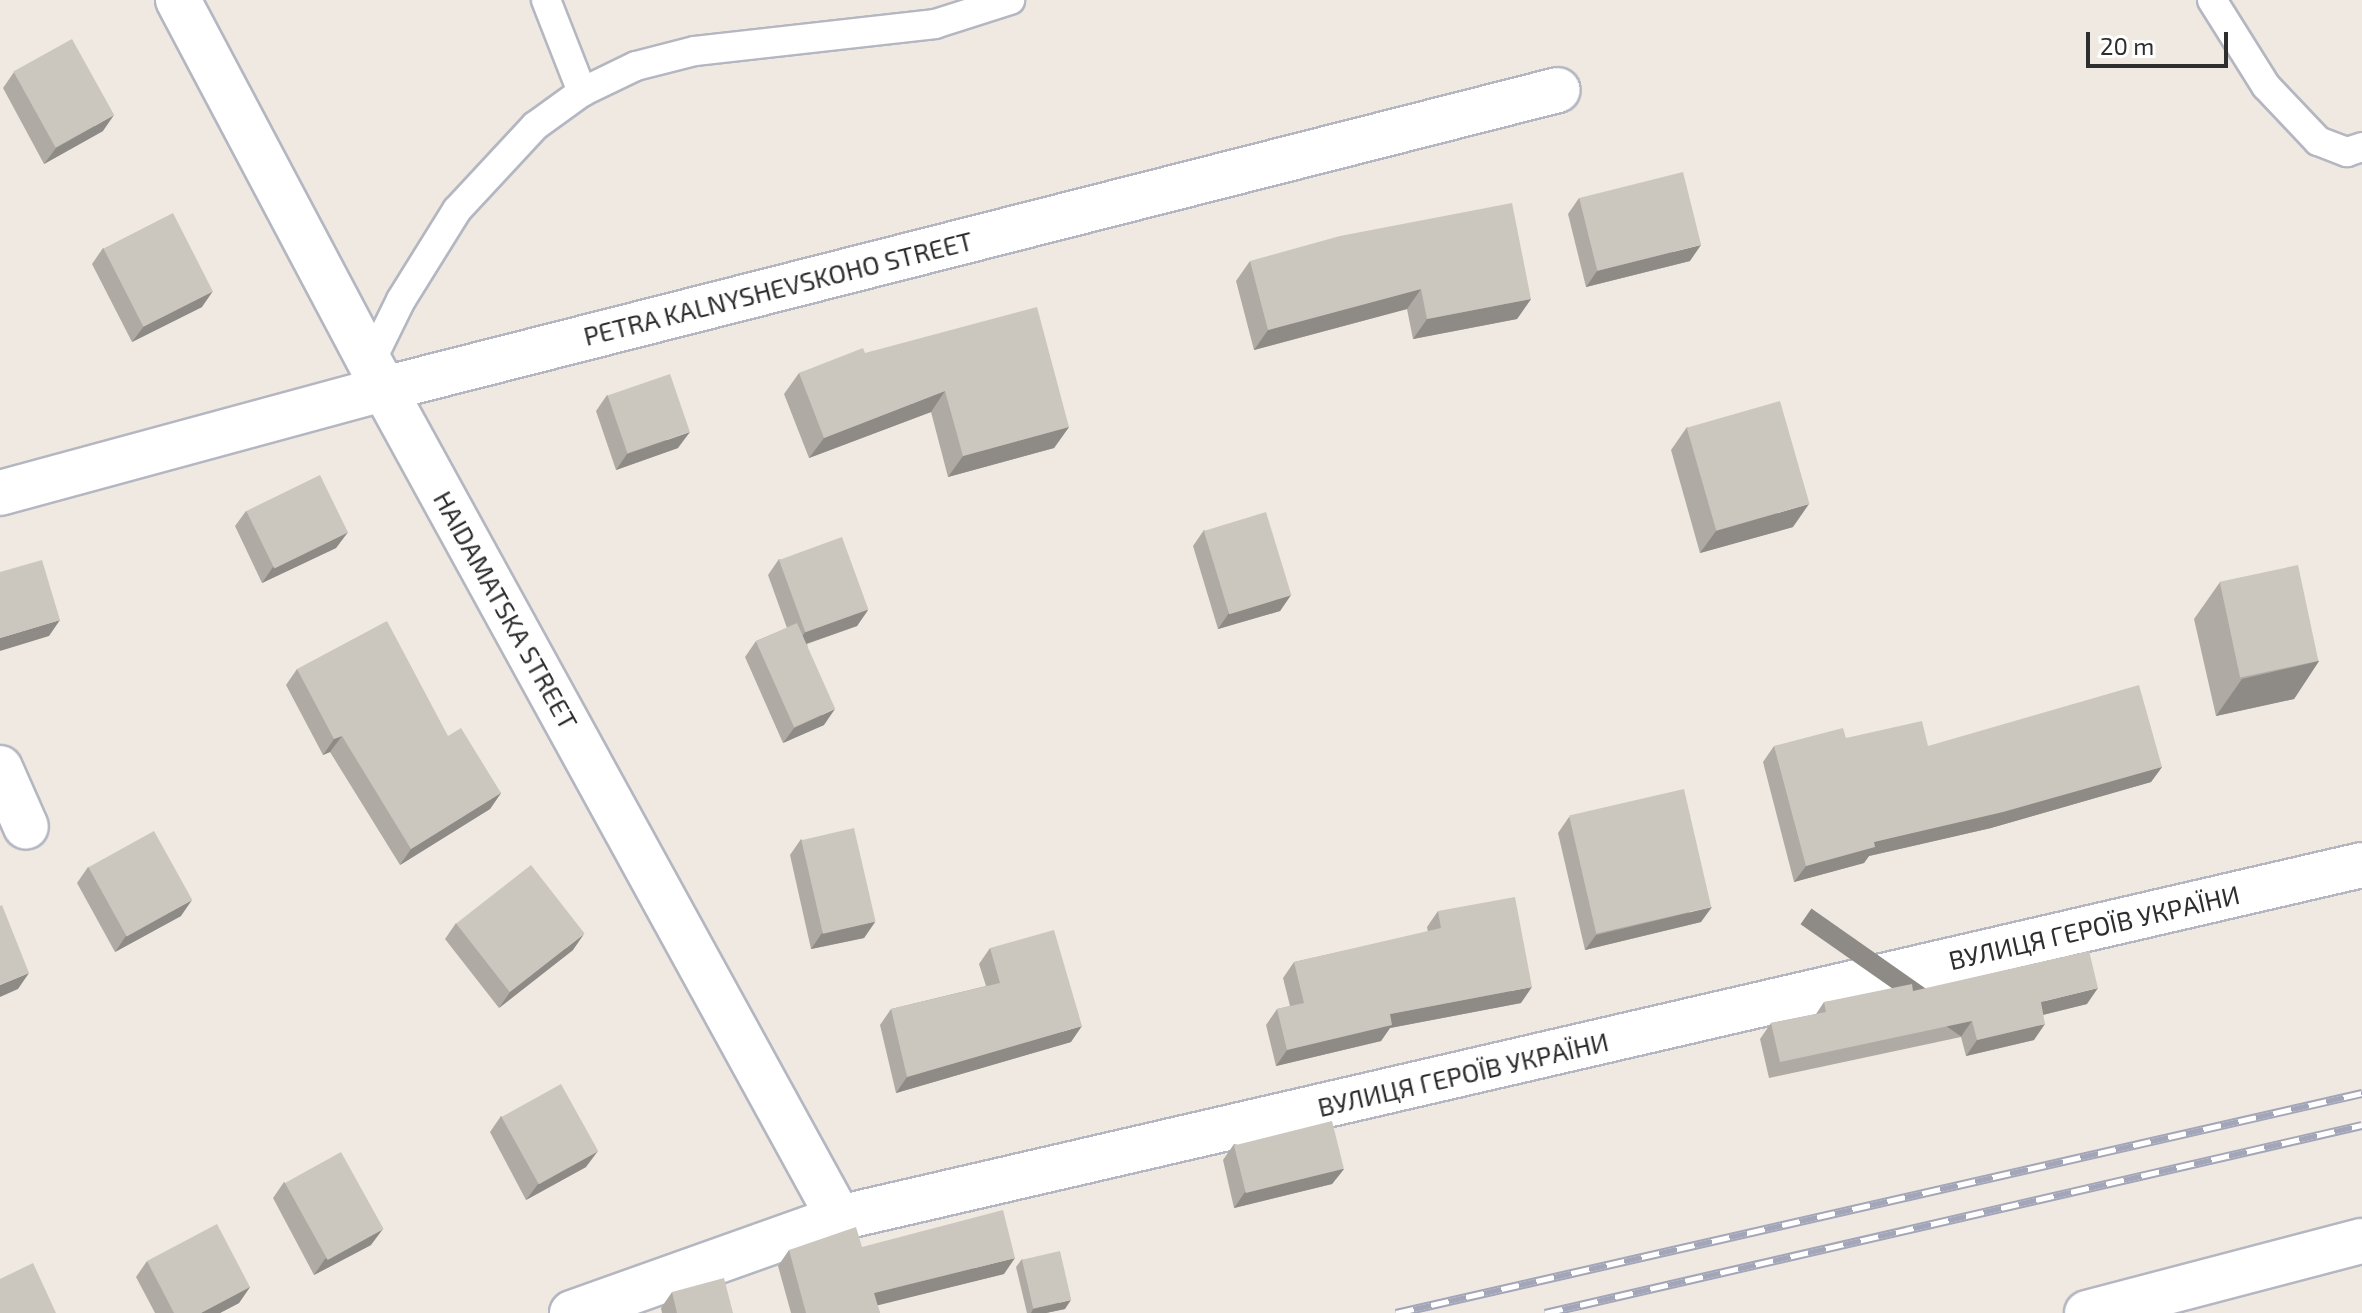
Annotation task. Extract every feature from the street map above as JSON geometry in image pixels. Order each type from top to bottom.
[{"type":"street","name":"HAIDAMATSKA STREET","points":[[178,0],[377,376],[839,1218]]},
{"type":"street","name":"PETRA KALNYSHEVSKOHO STREET","points":[[0,493],[377,376],[1558,90]]},
{"type":"street","points":[[0,768],[26,827]]},
{"type":"street","name":"ВУЛИЦЯ ГЕРОЇВ УКРАЇНИ","points":[[572,1313],[839,1218],[2362,865]]},
{"type":"street","points":[[2087,1313],[2362,1241]]},
{"type":"lane","points":[[546,0],[582,92]]},
{"type":"lane","points":[[377,376],[401,300],[457,210],[535,126],[582,92],[636,66],[695,51],[935,24],[1010,0]]},
{"type":"lane","points":[[2212,0],[2266,86],[2318,141],[2347,152],[2362,147]]},
{"type":"building","points":[[72,39],[114,115],[56,148],[13,71]]},
{"type":"building","points":[[1683,172],[1701,245],[1597,271],[1579,198]]},
{"type":"building","points":[[1512,203],[1531,299],[1427,319],[1421,289],[1268,330],[1250,261],[1340,236]]},
{"type":"building","points":[[173,213],[213,291],[143,327],[104,248]]},
{"type":"building","points":[[1037,307],[1069,427],[963,456],[945,391],[824,438],[799,373],[863,348],[865,353]]},
{"type":"building","points":[[670,374],[690,432],[627,453],[608,395]]},
{"type":"building","points":[[1780,401],[1809,504],[1716,531],[1687,428]]},
{"type":"building","points":[[320,475],[348,533],[274,568],[246,511]]},
{"type":"building","points":[[1266,512],[1291,595],[1229,614],[1204,531]]},
{"type":"building","points":[[842,537],[868,609],[805,632],[779,560]]},
{"type":"building","points":[[42,560],[60,620],[0,638],[0,572]]},
{"type":"building","points":[[2298,565],[2318,661],[2240,677],[2220,582]]},
{"type":"building","points":[[387,621],[448,736],[461,728],[501,793],[411,849],[342,736],[334,739],[297,669]]},
{"type":"building","points":[[797,623],[835,709],[794,727],[756,641]]},
{"type":"building","points":[[2139,685],[2162,767],[2003,812],[1874,842],[1875,847],[1806,866],[1774,746],[1843,728],[1846,738],[1922,721],[1928,746]]},
{"type":"building","points":[[1684,789],[1711,907],[1596,933],[1569,816]]},
{"type":"building","points":[[854,828],[876,922],[823,934],[801,840]]},
{"type":"building","points":[[154,831],[192,900],[127,936],[88,867]]},
{"type":"building","points":[[531,865],[585,934],[510,992],[456,923]]},
{"type":"building","points":[[1515,897],[1532,987],[1390,1014],[1392,1025],[1287,1050],[1277,1009],[1304,1003],[1294,962],[1441,928],[1438,911]]},
{"type":"building","points":[[0,906],[29,973],[0,985]]},
{"type":"building","points":[[1054,930],[1082,1026],[907,1077],[891,1009],[1000,983],[990,948]]},
{"type":"building","points":[[2089,951],[2098,988],[2041,1002],[2045,1024],[1977,1040],[1972,1021],[1780,1062],[1771,1023],[1826,1012],[1824,1002],[1912,984],[1913,991]]},
{"type":"building","points":[[561,1084],[598,1151],[539,1184],[502,1117]]},
{"type":"building","points":[[1332,1121],[1344,1169],[1246,1193],[1234,1145]]},
{"type":"building","points":[[341,1152],[384,1229],[328,1260],[285,1183]]},
{"type":"building","points":[[1003,1210],[1015,1258],[874,1293],[880,1313],[806,1313],[789,1250],[856,1227],[862,1247]]},
{"type":"building","points":[[217,1224],[250,1287],[201,1313],[174,1313],[147,1261]]},
{"type":"building","points":[[1060,1251],[1071,1300],[1033,1308],[1022,1260]]},
{"type":"building","points":[[33,1263],[56,1313],[0,1313],[0,1279]]},
{"type":"building","points":[[724,1278],[733,1313],[677,1313],[672,1292]]},
{"type":"railway","points":[[1396,1313],[2362,1093]]},
{"type":"railway","points":[[1545,1313],[2362,1125]]}]
